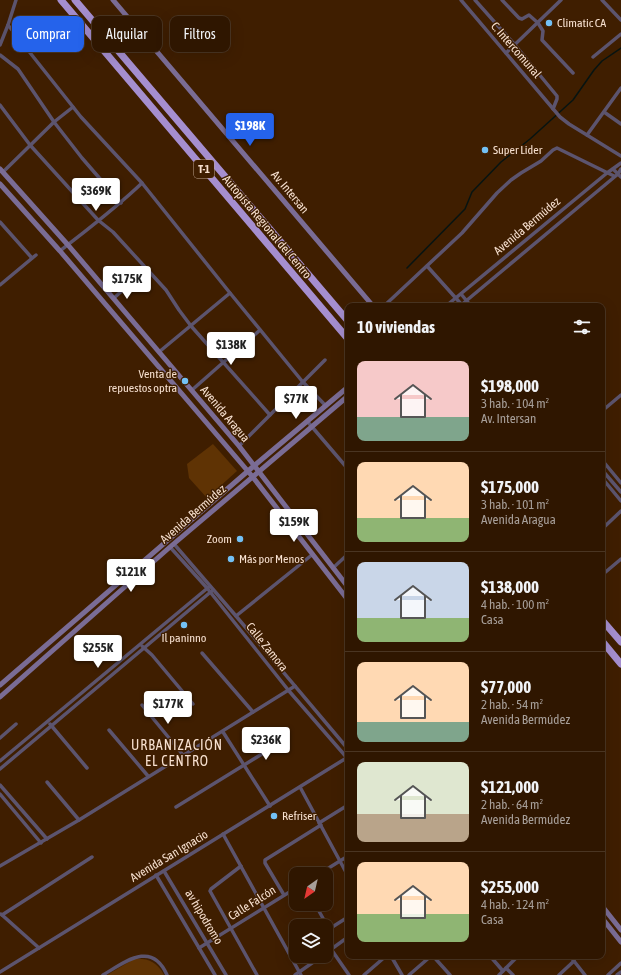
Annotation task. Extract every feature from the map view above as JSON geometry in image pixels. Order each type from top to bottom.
[{"type":"highway","name":"Autopista Regional del Centro","points":[[61,0],[345,335]]},
{"type":"highway","name":"Autopista Regional del Centro","points":[[75,0],[345,317]]},
{"type":"highway","points":[[605,623],[621,642]]},
{"type":"highway","points":[[605,645],[621,664]]},
{"type":"street","points":[[0,45],[16,0]]},
{"type":"street","name":"Av. Intersan","points":[[113,0],[370,303]]},
{"type":"street","name":"C. Intercomunal","points":[[461,0],[560,117],[621,156]]},
{"type":"street","points":[[475,0],[557,96],[553,109]]},
{"type":"street","points":[[502,0],[519,18],[522,19],[529,15],[538,23],[543,31],[542,40],[573,73]]},
{"type":"street","points":[[506,53],[560,0]]},
{"type":"street","points":[[602,0],[621,20]]},
{"type":"street","points":[[8,25],[81,118],[142,183],[302,381],[326,406]]},
{"type":"street","points":[[592,57],[621,34]]},
{"type":"street","points":[[0,54],[18,69],[54,122],[82,158],[121,203]]},
{"type":"street","points":[[587,135],[621,88]]},
{"type":"street","points":[[0,105],[30,145],[98,220],[113,232],[166,290],[191,326],[270,415]]},
{"type":"street","points":[[1,170],[54,122],[73,108]]},
{"type":"street","points":[[604,112],[621,124]]},
{"type":"street","points":[[387,303],[462,233],[502,189],[521,173],[541,161],[553,150],[557,148],[614,176]]},
{"type":"street","name":"Avenida Bermúdez","points":[[450,303],[621,163]]},
{"type":"street","points":[[613,169],[621,177]]},
{"type":"street","points":[[618,174],[621,169]]},
{"type":"street","name":"Avenida Aragua","points":[[1,170],[114,298],[260,471],[345,583]]},
{"type":"street","name":"Avenida Bermúdez","points":[[464,303],[618,174]]},
{"type":"street","points":[[60,251],[121,203],[142,183]]},
{"type":"street","name":"Avenida Aragua","points":[[0,184],[60,251],[248,471],[345,596]]},
{"type":"street","points":[[0,224],[32,258]]},
{"type":"street","points":[[0,284],[36,255]]},
{"type":"street","points":[[427,266],[458,303]]},
{"type":"street","points":[[114,298],[146,269]]},
{"type":"street","points":[[159,352],[230,293]]},
{"type":"street","points":[[461,294],[469,303]]},
{"type":"street","points":[[192,390],[260,330]]},
{"type":"street","points":[[239,446],[302,381],[325,360]]},
{"type":"street","name":"Avenida Bermúdez","points":[[0,685],[255,465],[345,390]]},
{"type":"street","points":[[605,408],[621,395]]},
{"type":"street","name":"Avenida Bermúdez","points":[[0,697],[252,476],[260,471],[311,426],[345,400]]},
{"type":"street","points":[[307,421],[345,466]]},
{"type":"street","points":[[605,464],[621,483]]},
{"type":"street","points":[[605,473],[621,492]]},
{"type":"street","points":[[605,482],[621,501]]},
{"type":"street","points":[[605,526],[621,511]]},
{"type":"street","name":"Calle Zamora","points":[[172,545],[208,587],[236,616],[345,745]]},
{"type":"street","points":[[232,619],[313,554]]},
{"type":"street","points":[[333,568],[345,557]]},
{"type":"street","points":[[605,572],[621,559]]},
{"type":"street","points":[[0,761],[208,587]]},
{"type":"street","points":[[0,769],[212,591]]},
{"type":"street","name":"Calle Zamora","points":[[212,591],[232,619],[289,691],[345,755]]},
{"type":"street","points":[[98,600],[103,606]]},
{"type":"street","points":[[140,644],[152,655],[193,704]]},
{"type":"street","points":[[202,653],[253,712]]},
{"type":"street","points":[[0,866],[79,820],[295,686]]},
{"type":"street","points":[[142,705],[183,755]]},
{"type":"street","points":[[48,721],[87,768]]},
{"type":"street","points":[[0,738],[16,724]]},
{"type":"street","points":[[109,730],[148,776]]},
{"type":"street","points":[[223,732],[270,806]]},
{"type":"street","points":[[176,806],[283,741]]},
{"type":"street","name":"Avenida San Ignacio","points":[[0,972],[345,760]]},
{"type":"street","points":[[47,782],[79,820]]},
{"type":"street","points":[[0,785],[46,840]]},
{"type":"street","points":[[300,788],[345,870]]},
{"type":"street","points":[[0,794],[41,843]]},
{"type":"street","points":[[284,895],[265,863],[265,860],[345,807]]},
{"type":"street","points":[[223,834],[289,953]]},
{"type":"street","points":[[39,948],[1,914],[92,858]]},
{"type":"street","points":[[330,867],[345,858]]},
{"type":"street","points":[[241,866],[210,891],[257,975]]},
{"type":"street","name":"av hipodromo","points":[[164,871],[226,975]]},
{"type":"street","name":"av hipodromo","points":[[156,875],[215,975]]},
{"type":"street","name":"Calle Falcón","points":[[199,948],[289,892]]},
{"type":"street","points":[[605,910],[621,930]]},
{"type":"street","points":[[333,927],[345,920]]},
{"type":"street","points":[[605,922],[621,942]]},
{"type":"street","points":[[333,948],[345,939]]},
{"type":"street","points":[[333,952],[348,975]]},
{"type":"street","points":[[103,975],[131,958],[142,956],[150,957],[159,962],[167,975]]},
{"type":"street","points":[[364,975],[383,959]]},
{"type":"street","points":[[393,959],[402,975]]},
{"type":"street","points":[[409,975],[428,959]]},
{"type":"street","points":[[435,959],[450,975]]},
{"type":"street","points":[[493,959],[513,975]]},
{"type":"street","points":[[499,975],[515,959]]},
{"type":"street","points":[[559,975],[574,961],[585,975]]},
{"type":"street","points":[[294,963],[300,973]]},
{"type":"street","points":[[295,975],[313,963]]},
{"type":"street","points":[[608,975],[621,963]]},
{"type":"street","points":[[618,975],[621,972]]},
{"type":"shaded area","points":[[213,444],[237,471],[207,498],[189,478],[187,464]]},
{"type":"shaded area","points":[[134,959],[144,959],[152,962],[164,975],[107,975]]},
{"type":"waterway","points":[[407,268],[465,209],[472,192],[501,162],[530,139],[573,100],[602,61],[621,48]]},
{"type":"place","name":"Climatic CA","points":[[549,23]]},
{"type":"place","name":"Super Lider","points":[[485,150]]},
{"type":"place","name":"Venta de repuestos optra","points":[[185,381]]},
{"type":"place","name":"Zoom","points":[[240,539]]},
{"type":"place","name":"Más por Menos","points":[[231,559]]},
{"type":"place","name":"Il paninno","points":[[184,625]]},
{"type":"place","name":"Refriser","points":[[274,816]]},
{"type":"district","name":"URBANIZACIÓN EL CENTRO","points":[[177,754]]}]
